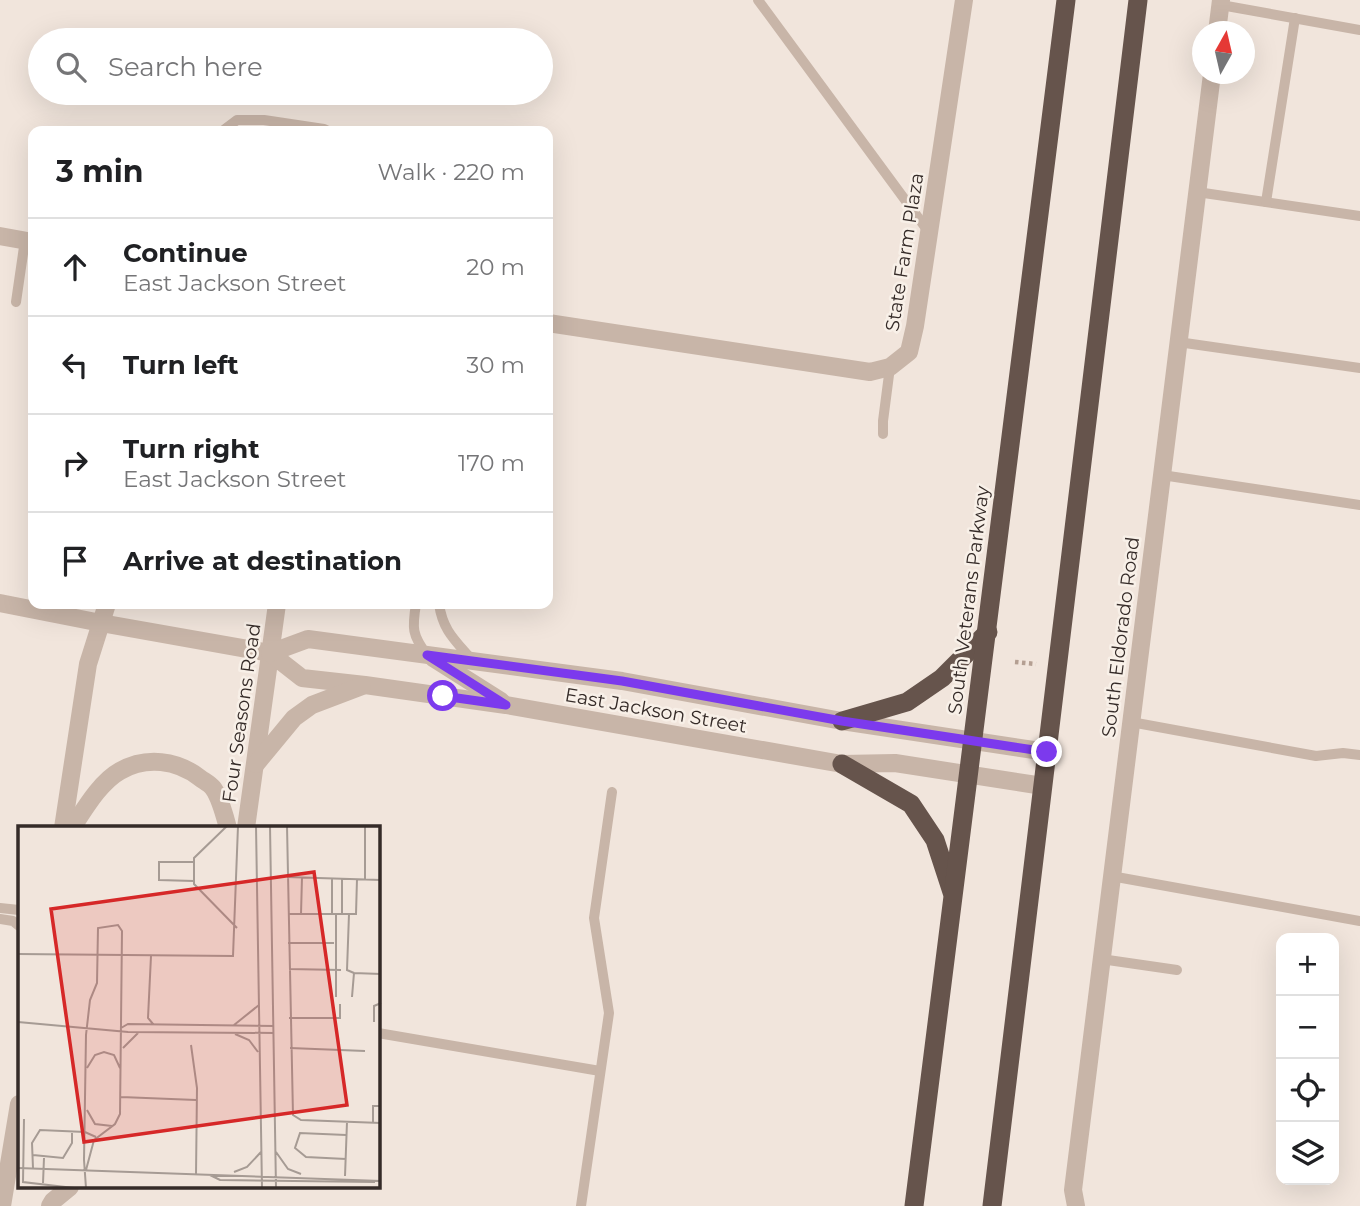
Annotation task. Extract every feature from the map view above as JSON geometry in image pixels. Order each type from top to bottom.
[{"type":"highway","name":"South Veterans Parkway","points":[[914,1206],[1066,0]]},
{"type":"highway","points":[[992,1206],[1138,0]]},
{"type":"highway","points":[[842,721],[907,702],[942,678],[988,632]]},
{"type":"highway","points":[[842,764],[911,804],[935,840],[954,897]]},
{"type":"street","name":"State Farm Plaza","points":[[890,367],[909,352],[915,326],[964,0]]},
{"type":"street","points":[[1218,21],[1221,2]]},
{"type":"street","name":"South Eldorado Road","points":[[1076,1206],[1073,1190],[1211,84]]},
{"type":"street","points":[[0,236],[28,241]]},
{"type":"street","points":[[553,324],[870,372],[890,367]]},
{"type":"street","name":"East Jackson Street","points":[[0,603],[28,609]]},
{"type":"street","name":"East Jackson Street","points":[[29,609],[270,653],[302,678],[506,705],[842,764],[895,763],[1042,786]]},
{"type":"street","points":[[63,826],[88,664],[106,609]]},
{"type":"street","name":"Four Seasons Road","points":[[246,826],[276,609]]},
{"type":"street","name":"East Jackson Street","points":[[270,653],[308,639],[622,681],[842,721],[1047,752]]},
{"type":"street","points":[[427,655],[506,705]]},
{"type":"street","points":[[256,764],[299,714],[312,705],[365,685]]},
{"type":"street","points":[[73,826],[93,795],[118,772],[141,763],[165,761],[189,769],[213,788],[227,826]]},
{"type":"street","points":[[2,1206],[18,1110]]},
{"type":"street","points":[[50,1206],[64,1188]]},
{"type":"lane","points":[[758,0],[929,232]]},
{"type":"lane","points":[[1221,2],[1360,30]]},
{"type":"lane","points":[[1266,202],[1295,18]]},
{"type":"lane","points":[[229,126],[237,120],[264,120],[304,126]]},
{"type":"lane","points":[[1197,192],[1360,216]]},
{"type":"lane","points":[[16,302],[28,246]]},
{"type":"lane","points":[[1178,342],[1360,368]]},
{"type":"lane","points":[[883,434],[890,367]]},
{"type":"lane","points":[[1162,475],[1360,505]]},
{"type":"lane","points":[[415,609],[412,624],[416,641],[427,655]]},
{"type":"lane","points":[[440,609],[448,633],[472,661]]},
{"type":"lane","points":[[1131,722],[1315,756],[1343,753],[1360,755]]},
{"type":"lane","points":[[580,1206],[609,1013],[594,918],[612,792]]},
{"type":"lane","points":[[1111,876],[1360,921]]},
{"type":"lane","points":[[0,908],[18,910]]},
{"type":"lane","points":[[0,919],[13,921],[18,925]]},
{"type":"lane","points":[[1101,959],[1177,970]]},
{"type":"lane","points":[[380,1033],[600,1071]]},
{"type":"path","points":[[1015,662],[1036,664]]},
{"type":"route","points":[[443,696],[506,705],[427,655],[622,681],[842,721],[1047,752]]}]
